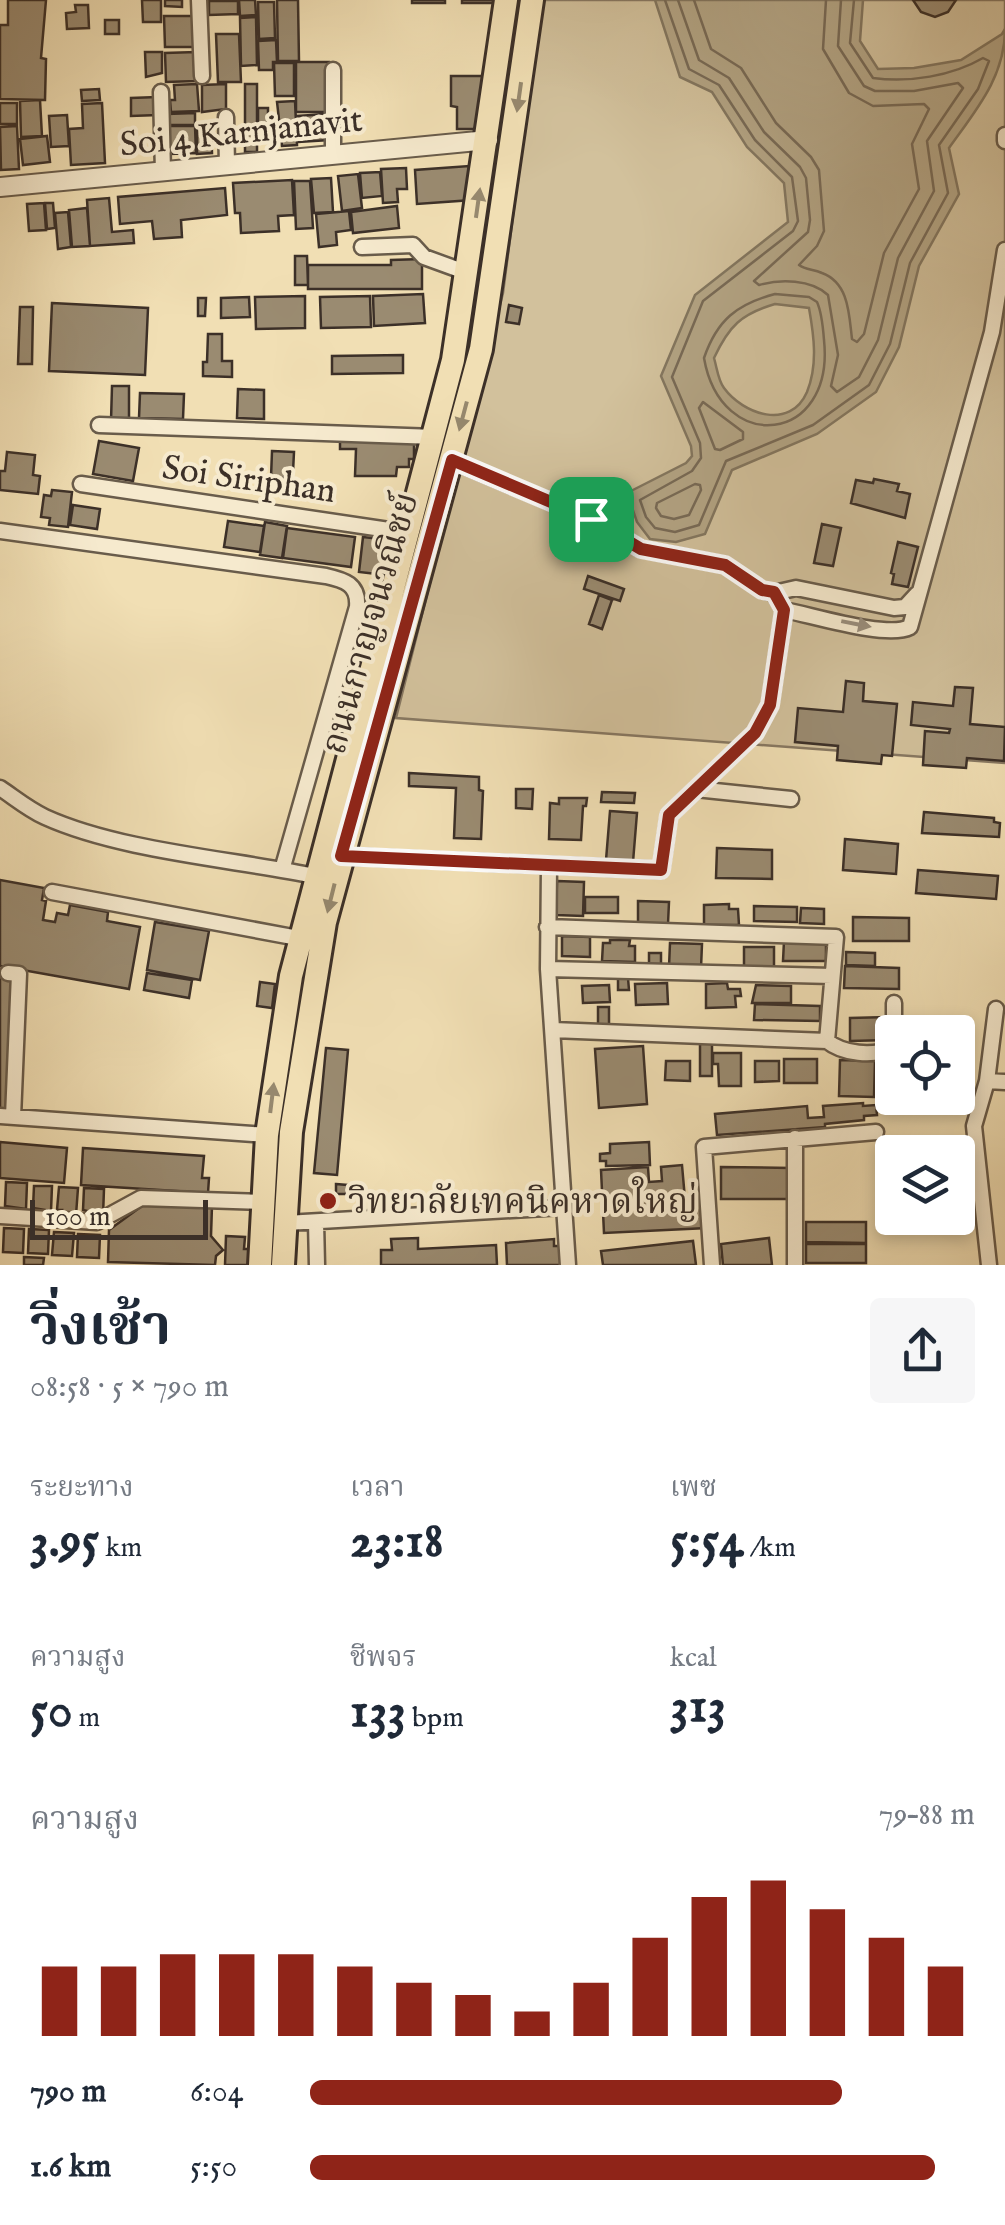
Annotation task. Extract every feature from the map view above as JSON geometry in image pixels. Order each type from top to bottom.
[{"type":"main road","name":"ถนนกาญจนวณิชย์","points":[[283,1265],[296,1090],[325,863],[453,360],[506,0]]},
{"type":"main road","name":"ถนนกาญจนวณิชย์","points":[[260,1265],[268,1136],[298,938],[452,460],[489,313],[532,0]]},
{"type":"street","points":[[199,0],[202,76]]},
{"type":"street","points":[[333,70],[333,154]]},
{"type":"street","points":[[161,92],[163,172]]},
{"type":"street","points":[[226,117],[227,165]]},
{"type":"street","name":"Soi 4 Karnjanavit","points":[[0,187],[488,140]]},
{"type":"street","points":[[362,247],[411,245],[424,257],[468,274]]},
{"type":"street","points":[[784,610],[903,630],[913,622],[992,332],[1005,250]]},
{"type":"street","points":[[98,425],[435,437]]},
{"type":"street","points":[[452,460],[591,519],[641,549],[725,565],[762,590],[796,588],[901,608],[920,591]]},
{"type":"street","name":"Soi Siriphan","points":[[81,484],[409,532]]},
{"type":"street","points":[[0,531],[326,576],[352,586],[356,607],[282,870]]},
{"type":"street","points":[[0,788],[24,806],[68,826],[282,870],[325,863],[661,870],[669,815],[740,748],[765,718],[784,610],[774,592]]},
{"type":"street","points":[[696,789],[791,799]]},
{"type":"street","points":[[549,866],[546,927],[568,1265]]},
{"type":"street","points":[[52,892],[298,938]]},
{"type":"street","points":[[546,927],[836,937],[827,1041]]},
{"type":"street","points":[[548,969],[832,976]]},
{"type":"street","points":[[8,973],[19,974],[7,1116],[268,1136]]},
{"type":"street","points":[[894,1003],[894,1015]]},
{"type":"street","points":[[989,1265],[974,1130],[987,1081],[996,1009]]},
{"type":"street","points":[[553,1030],[827,1041],[845,1052],[875,1052]]},
{"type":"street","points":[[987,1081],[1005,1082]]},
{"type":"street","points":[[712,1265],[704,1146],[876,1132]]},
{"type":"street","points":[[795,1138],[795,1265]]},
{"type":"street","points":[[0,1216],[97,1222],[141,1198],[263,1202]]},
{"type":"street","points":[[286,1223],[563,1207]]},
{"type":"street","points":[[316,1222],[317,1265]]},
{"type":"shaded area","points":[[541,0],[1005,0],[1005,763],[396,718],[503,293]]},
{"type":"water","points":[[655,0],[863,0],[860,41],[878,69],[961,60],[1005,29],[994,78],[949,148],[959,194],[919,266],[899,347],[876,392],[817,434],[732,470],[705,534],[676,542],[650,539],[637,522],[627,493],[686,463],[692,456],[661,376],[695,295],[788,222],[784,183],[747,147],[712,92],[680,77]],"holes":[[[775,304],[809,308],[814,361],[807,392],[799,404],[778,415],[766,414],[732,397],[720,381],[714,358],[731,329],[753,312]]]},
{"type":"building","points":[[8,0],[46,0],[41,58],[46,59],[45,100],[0,99],[0,25],[8,25]]},
{"type":"building","points":[[142,0],[161,0],[161,22],[143,22]]},
{"type":"building","points":[[165,0],[182,0],[182,7],[165,6]]},
{"type":"building","points":[[239,0],[255,0],[256,15],[240,16]]},
{"type":"building","points":[[277,0],[298,0],[299,61],[278,61]]},
{"type":"building","points":[[445,0],[445,3],[412,3]]},
{"type":"building","points":[[495,0],[495,3],[462,3]]},
{"type":"building","points":[[913,0],[956,0],[948,12],[935,17],[921,12]]},
{"type":"building","points":[[209,1],[238,1],[238,14],[209,15]]},
{"type":"building","points":[[258,2],[274,2],[275,38],[259,39]]},
{"type":"building","points":[[75,5],[88,5],[89,28],[67,29],[66,13],[76,12]]},
{"type":"building","points":[[164,16],[197,16],[198,47],[165,47]]},
{"type":"building","points":[[256,17],[257,65],[241,66],[240,18]]},
{"type":"building","points":[[105,20],[119,20],[119,34],[105,34]]},
{"type":"building","points":[[216,34],[239,34],[241,82],[218,82]]},
{"type":"building","points":[[276,40],[277,62],[273,62],[273,70],[259,70],[258,41]]},
{"type":"building","points":[[145,52],[162,52],[162,73],[146,77]]},
{"type":"building","points":[[196,52],[197,81],[166,82],[165,53]]},
{"type":"building","points":[[296,62],[329,62],[329,112],[296,112]]},
{"type":"building","points":[[274,63],[294,63],[294,96],[275,96]]},
{"type":"building","points":[[451,76],[486,76],[487,129],[457,129],[457,107],[451,106]]},
{"type":"building","points":[[197,84],[199,111],[171,112],[174,85]]},
{"type":"building","points":[[226,84],[226,109],[202,112],[202,85]]},
{"type":"building","points":[[245,84],[257,84],[257,152],[245,152]]},
{"type":"building","points":[[99,89],[100,100],[82,101],[81,90]]},
{"type":"building","points":[[157,97],[158,115],[131,116],[131,98]]},
{"type":"building","points":[[40,100],[42,136],[21,137],[20,101]]},
{"type":"building","points":[[295,101],[297,145],[282,146],[277,102]]},
{"type":"building","points":[[0,103],[17,103],[17,124],[0,124]]},
{"type":"building","points":[[102,103],[105,163],[71,165],[69,129],[83,128],[82,104]]},
{"type":"building","points":[[258,108],[268,108],[268,126],[258,126]]},
{"type":"building","points":[[195,113],[195,125],[167,125],[167,114]]},
{"type":"building","points":[[327,114],[329,140],[299,142],[297,116]]},
{"type":"building","points":[[67,115],[69,146],[51,147],[49,116]]},
{"type":"building","points":[[197,124],[211,124],[212,153],[197,154]]},
{"type":"building","points":[[17,126],[19,169],[1,170],[0,127]]},
{"type":"building","points":[[169,126],[195,126],[196,153],[170,154]]},
{"type":"building","points":[[47,136],[50,162],[23,165],[20,139]]},
{"type":"building","points":[[469,166],[472,200],[417,204],[415,170]]},
{"type":"building","points":[[406,168],[407,189],[397,189],[398,202],[383,203],[381,169]]},
{"type":"building","points":[[380,172],[382,196],[362,198],[360,173]]},
{"type":"building","points":[[358,174],[362,208],[342,211],[338,176]]},
{"type":"building","points":[[331,178],[333,212],[314,213],[311,179]]},
{"type":"building","points":[[292,180],[294,215],[278,216],[279,231],[241,233],[233,183]]},
{"type":"building","points":[[294,181],[310,181],[313,228],[296,229]]},
{"type":"building","points":[[225,188],[227,215],[181,220],[182,237],[154,239],[152,221],[120,224],[118,197]]},
{"type":"building","points":[[109,198],[112,232],[133,230],[134,243],[90,246],[87,200]]},
{"type":"building","points":[[44,203],[46,230],[29,231],[27,204]]},
{"type":"building","points":[[45,203],[53,203],[55,228],[47,229]]},
{"type":"building","points":[[397,206],[399,228],[353,233],[351,212]]},
{"type":"building","points":[[87,208],[90,246],[72,247],[69,210]]},
{"type":"building","points":[[349,211],[351,230],[336,232],[337,245],[319,247],[316,214]]},
{"type":"building","points":[[68,212],[71,247],[58,249],[55,213]]},
{"type":"building","points":[[295,256],[307,256],[308,285],[295,285]]},
{"type":"building","points":[[422,259],[422,289],[308,289],[308,265],[391,265],[391,260]]},
{"type":"building","points":[[423,294],[425,323],[374,326],[373,296]]},
{"type":"building","points":[[305,296],[305,328],[256,329],[255,297]]},
{"type":"building","points":[[370,296],[371,327],[321,328],[320,297]]},
{"type":"building","points":[[249,297],[250,317],[221,318],[221,298]]},
{"type":"building","points":[[198,298],[206,298],[205,316],[198,316]]},
{"type":"building","points":[[52,303],[148,308],[145,375],[49,371]]},
{"type":"building","points":[[509,305],[522,308],[519,324],[506,322]]},
{"type":"building","points":[[20,307],[33,307],[32,364],[18,364]]},
{"type":"building","points":[[208,334],[222,334],[222,361],[232,361],[232,377],[203,376]]},
{"type":"building","points":[[403,355],[403,373],[332,374],[332,356]]},
{"type":"building","points":[[112,386],[129,386],[129,421],[111,421]]},
{"type":"building","points":[[238,389],[264,390],[264,419],[237,418]]},
{"type":"building","points":[[140,393],[184,394],[183,419],[139,418]]},
{"type":"building","points":[[340,438],[408,440],[414,443],[414,459],[409,459],[409,467],[397,467],[396,476],[355,476],[356,449],[340,449]]},
{"type":"building","points":[[99,441],[139,448],[133,481],[93,474]]},
{"type":"building","points":[[272,451],[294,452],[293,472],[285,472],[284,478],[271,478]]},
{"type":"building","points":[[7,452],[35,455],[33,475],[40,476],[38,494],[0,490],[0,471],[5,471]]},
{"type":"building","points":[[874,479],[899,484],[897,491],[910,494],[905,518],[851,503],[856,480],[873,483]]},
{"type":"building","points":[[52,490],[72,492],[68,527],[49,525],[50,518],[41,517],[44,495],[51,496]]},
{"type":"building","points":[[73,505],[100,509],[97,529],[70,525]]},
{"type":"building","points":[[228,521],[264,526],[260,552],[224,547]]},
{"type":"building","points":[[265,522],[287,526],[282,558],[260,555]]},
{"type":"building","points":[[822,524],[841,528],[833,566],[814,563]]},
{"type":"building","points":[[287,528],[355,537],[351,567],[283,558]]},
{"type":"building","points":[[363,537],[390,540],[386,575],[359,572]]},
{"type":"building","points":[[898,542],[918,547],[908,587],[892,584]]},
{"type":"building","points":[[588,576],[624,589],[620,601],[584,589]]},
{"type":"building","points":[[599,595],[612,600],[602,629],[589,624]]},
{"type":"building","points":[[846,681],[864,683],[863,701],[897,704],[892,756],[882,755],[881,764],[837,760],[838,746],[795,742],[798,708],[843,712]]},
{"type":"building","points":[[955,687],[973,688],[970,724],[1005,727],[1004,761],[967,758],[966,768],[923,765],[925,731],[949,733],[950,729],[911,725],[913,702],[953,706]]},
{"type":"building","points":[[409,773],[479,777],[479,790],[483,791],[481,839],[454,838],[456,788],[409,786]]},
{"type":"building","points":[[516,789],[533,789],[532,809],[516,808]]},
{"type":"building","points":[[602,792],[635,793],[634,803],[601,802]]},
{"type":"building","points":[[559,798],[587,798],[581,840],[549,839],[550,803],[559,804]]},
{"type":"building","points":[[610,811],[637,813],[633,862],[606,860]]},
{"type":"building","points":[[924,812],[994,818],[994,822],[1000,823],[999,837],[922,833]]},
{"type":"building","points":[[845,839],[898,844],[896,874],[843,870]]},
{"type":"building","points":[[717,848],[772,850],[772,879],[716,878]]},
{"type":"building","points":[[918,870],[998,876],[996,899],[916,893]]},
{"type":"building","points":[[0,880],[44,888],[43,920],[55,922],[57,913],[68,915],[70,905],[108,912],[107,921],[140,927],[129,989],[0,966]]},
{"type":"building","points":[[557,881],[584,882],[583,916],[556,915]]},
{"type":"building","points":[[585,897],[618,897],[618,913],[585,913]]},
{"type":"building","points":[[638,901],[669,902],[668,924],[638,923]]},
{"type":"building","points":[[729,904],[729,909],[738,909],[739,925],[704,925],[704,905]]},
{"type":"building","points":[[754,906],[797,907],[797,922],[754,921]]},
{"type":"building","points":[[801,908],[824,909],[824,924],[800,923]]},
{"type":"building","points":[[853,917],[909,918],[909,941],[853,941]]},
{"type":"building","points":[[155,922],[209,931],[200,980],[147,970]]},
{"type":"building","points":[[562,936],[590,937],[590,957],[562,956]]},
{"type":"building","points":[[630,940],[629,946],[635,946],[635,962],[602,961],[603,943]]},
{"type":"building","points":[[784,941],[826,941],[826,961],[783,961]]},
{"type":"building","points":[[670,943],[702,944],[701,968],[669,967]]},
{"type":"building","points":[[744,947],[774,947],[774,971],[744,970]]},
{"type":"building","points":[[846,952],[875,953],[875,966],[846,965]]},
{"type":"building","points":[[649,953],[661,953],[661,965],[649,966]]},
{"type":"building","points":[[845,966],[899,968],[899,989],[844,988]]},
{"type":"building","points":[[147,973],[192,980],[189,998],[144,990]]},
{"type":"building","points":[[0,977],[16,978],[8,1112],[0,1112]]},
{"type":"building","points":[[618,978],[628,978],[629,990],[618,990]]},
{"type":"building","points":[[260,982],[275,984],[272,1008],[257,1006]]},
{"type":"building","points":[[667,983],[668,1004],[636,1005],[635,984]]},
{"type":"building","points":[[727,983],[728,989],[740,989],[741,996],[735,996],[736,1007],[706,1008],[706,984]]},
{"type":"building","points":[[609,985],[610,1002],[583,1003],[582,986]]},
{"type":"building","points":[[756,985],[791,986],[791,1003],[752,1003]]},
{"type":"building","points":[[755,1004],[820,1006],[820,1021],[754,1020]]},
{"type":"building","points":[[598,1007],[609,1007],[609,1025],[598,1024]]},
{"type":"building","points":[[875,1017],[875,1040],[850,1041],[850,1018]]},
{"type":"building","points":[[712,1043],[712,1076],[700,1076],[700,1044]]},
{"type":"building","points":[[643,1046],[647,1104],[599,1108],[595,1049]]},
{"type":"building","points":[[326,1048],[348,1050],[337,1175],[314,1173]]},
{"type":"building","points":[[713,1053],[741,1053],[741,1086],[719,1086]]},
{"type":"building","points":[[784,1059],[817,1059],[817,1083],[784,1083]]},
{"type":"building","points":[[840,1060],[875,1061],[874,1097],[839,1096]]},
{"type":"building","points":[[666,1061],[690,1061],[690,1081],[665,1080]]},
{"type":"building","points":[[755,1061],[779,1061],[779,1081],[755,1082]]},
{"type":"building","points":[[863,1103],[875,1105],[877,1115],[825,1127],[717,1135],[715,1114],[807,1106],[808,1118],[824,1117],[823,1106]]},
{"type":"building","points":[[0,1142],[67,1148],[64,1183],[0,1178]]},
{"type":"building","points":[[649,1142],[650,1165],[606,1166],[606,1161],[600,1161],[600,1154],[610,1153],[610,1144]]},
{"type":"building","points":[[83,1148],[204,1156],[202,1178],[209,1178],[208,1193],[81,1185]]},
{"type":"building","points":[[682,1165],[685,1199],[705,1198],[707,1228],[604,1233],[601,1170],[648,1167],[649,1182],[662,1181],[661,1167]]},
{"type":"building","points":[[721,1167],[791,1168],[791,1199],[721,1199]]},
{"type":"building","points":[[6,1182],[27,1183],[26,1209],[5,1206]]},
{"type":"building","points":[[336,1184],[347,1185],[346,1194],[336,1194]]},
{"type":"building","points":[[34,1186],[52,1186],[51,1211],[33,1208]]},
{"type":"building","points":[[59,1187],[78,1188],[76,1215],[57,1210]]},
{"type":"building","points":[[84,1188],[104,1189],[103,1216],[86,1215]]},
{"type":"building","points":[[146,1203],[212,1206],[211,1236],[223,1250],[216,1256],[215,1265],[108,1262],[109,1230]]},
{"type":"building","points":[[806,1222],[866,1222],[866,1243],[806,1242]]},
{"type":"building","points":[[4,1228],[24,1229],[23,1253],[3,1252]]},
{"type":"building","points":[[29,1229],[49,1230],[48,1254],[28,1253]]},
{"type":"building","points":[[54,1232],[74,1233],[72,1256],[52,1255]]},
{"type":"building","points":[[78,1234],[100,1235],[99,1258],[77,1257]]},
{"type":"building","points":[[226,1236],[245,1237],[244,1249],[251,1249],[250,1265],[225,1265]]},
{"type":"building","points":[[418,1238],[418,1249],[496,1245],[497,1265],[381,1265],[381,1250],[392,1250],[391,1239]]},
{"type":"building","points":[[769,1238],[772,1265],[723,1265],[721,1244]]},
{"type":"building","points":[[554,1239],[554,1246],[561,1246],[563,1265],[507,1265],[506,1243]]},
{"type":"building","points":[[693,1241],[696,1265],[603,1265],[601,1251]]},
{"type":"building","points":[[806,1244],[866,1244],[866,1263],[806,1263]]},
{"type":"building","points":[[24,1257],[44,1258],[43,1265],[24,1265]]},
{"type":"place","name":"วิทยาลัยเทคนิคหาดใหญ่","points":[[328,1201]]},
{"type":"route","points":[[452,460],[591,519],[651,553],[725,565],[762,590],[774,592],[784,610],[765,718],[755,733],[669,815],[662,869],[341,856],[452,460]]}]
